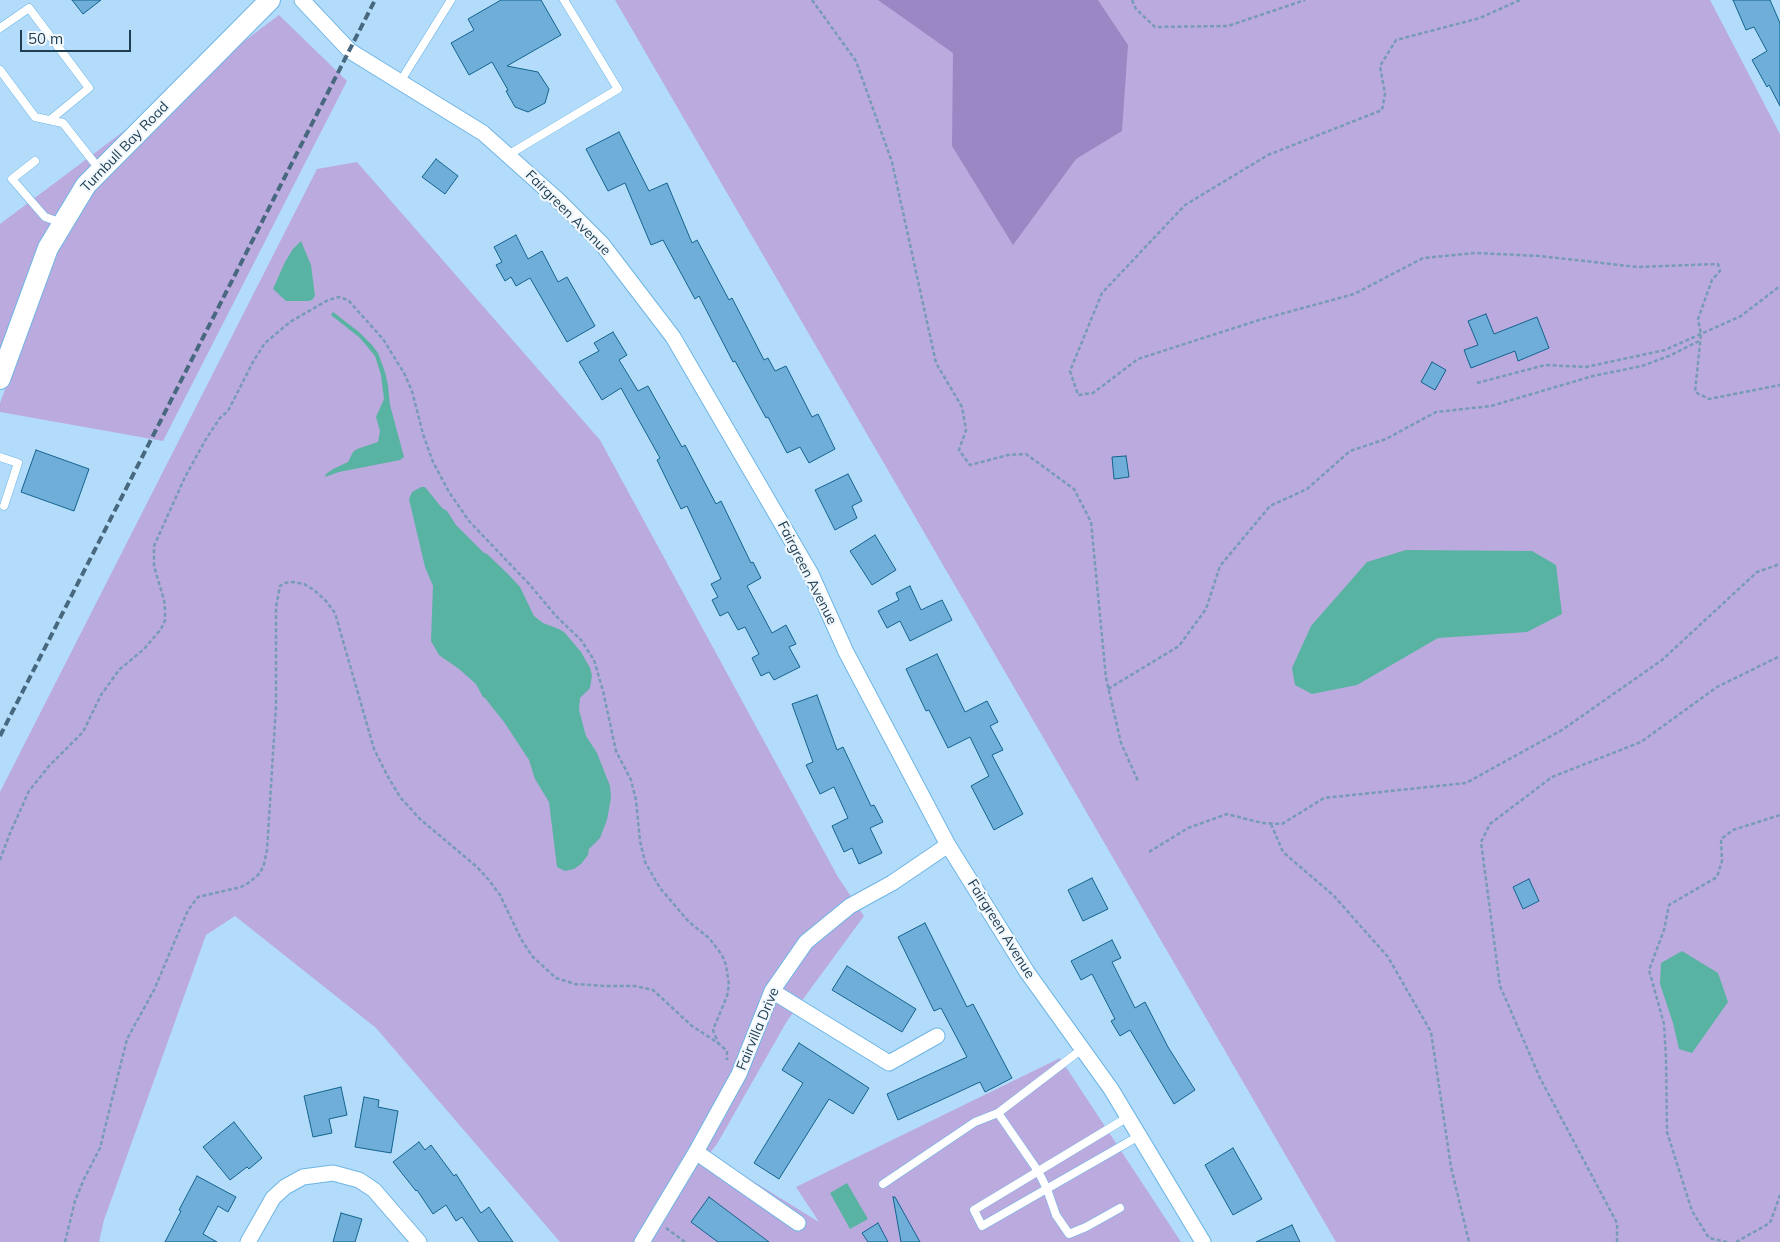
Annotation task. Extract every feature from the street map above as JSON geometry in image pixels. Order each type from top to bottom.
[{"type":"street","name":"Turnbull Bay Road","points":[[0,379],[48,248],[86,185],[270,0]]},
{"type":"street","name":"Fairgreen Avenue","points":[[302,0],[350,51],[483,133],[558,200],[602,244],[673,337],[811,574],[846,652],[948,845],[1027,972],[1111,1089],[1203,1242]]},
{"type":"street","name":"Fairvilla Drive","points":[[642,1242],[740,1074],[772,991],[806,942],[843,912],[948,845]]},
{"type":"street","points":[[772,991],[889,1063],[937,1036]]},
{"type":"street","points":[[696,1152],[798,1223]]},
{"type":"street","points":[[248,1242],[273,1198],[285,1186],[303,1177],[333,1173],[359,1180],[374,1190],[419,1242]]},
{"type":"lane","points":[[400,82],[451,0]]},
{"type":"lane","points":[[508,155],[618,90],[564,0]]},
{"type":"lane","points":[[0,28],[29,8],[90,88],[50,120]]},
{"type":"lane","points":[[0,70],[35,117],[63,123],[100,170]]},
{"type":"lane","points":[[35,161],[12,179],[45,217],[62,223]]},
{"type":"lane","points":[[0,457],[18,463],[4,506]]},
{"type":"lane","points":[[883,1184],[975,1122],[998,1113],[1082,1048]]},
{"type":"lane","points":[[998,1113],[1038,1172],[1047,1188],[1056,1214],[1069,1234],[1120,1208]]},
{"type":"lane","points":[[1128,1117],[974,1210],[982,1226],[1139,1136]]},
{"type":"path","points":[[812,0],[856,61],[892,162],[936,363],[962,407],[966,430],[959,450],[970,465],[1008,455],[1026,454],[1074,489],[1091,522],[1108,689],[1120,743],[1138,781]]},
{"type":"path","points":[[1132,0],[1136,9],[1156,27],[1164,27],[1228,26],[1305,0]]},
{"type":"path","points":[[1520,0],[1480,18],[1396,40],[1380,66],[1385,94],[1382,110],[1268,155],[1185,205],[1102,293],[1070,371],[1078,395],[1093,392],[1138,359],[1260,320],[1354,294],[1423,258],[1476,254],[1540,256],[1638,267],[1718,264],[1720,271],[1712,280],[1698,319],[1701,334],[1695,392],[1710,399],[1780,385]]},
{"type":"path","points":[[1477,383],[1545,365],[1586,367],[1665,350],[1741,316],[1780,286]]},
{"type":"path","points":[[0,860],[29,791],[49,766],[82,732],[101,695],[114,677],[161,629],[165,620],[164,600],[154,566],[154,546],[185,477],[206,439],[220,418],[228,411],[254,360],[265,343],[290,322],[328,300],[339,297],[348,300],[383,339],[404,373],[412,391],[423,434],[433,462],[449,492],[469,521],[556,616],[581,640],[594,660],[603,690],[616,751],[631,780],[636,800],[643,855],[648,870],[679,911],[708,938],[722,955],[726,965],[729,985],[727,996],[713,1030],[718,1043]]},
{"type":"path","points":[[1108,689],[1180,646],[1206,609],[1220,566],[1270,506],[1306,489],[1350,452],[1386,439],[1436,412],[1491,406],[1593,376],[1642,366],[1669,356],[1700,341]]},
{"type":"path","points":[[1149,852],[1188,828],[1227,814],[1262,823],[1282,824],[1324,798],[1466,784],[1562,730],[1631,682],[1662,660],[1757,572],[1780,564]]},
{"type":"path","points":[[65,1242],[75,1201],[100,1148],[127,1038],[154,990],[188,910],[198,897],[241,887],[250,882],[260,873],[264,864],[267,850],[276,706],[276,607],[280,586],[285,583],[299,583],[314,590],[326,600],[336,613],[368,732],[387,776],[400,797],[420,819],[478,867],[488,879],[500,895],[521,939],[532,956],[556,978],[575,984],[635,986],[654,990],[692,1026],[727,1051],[727,1063]]},
{"type":"path","points":[[1617,1242],[1617,1223],[1540,1078],[1500,986],[1482,842],[1490,824],[1552,777],[1642,742],[1717,687],[1780,656]]},
{"type":"path","points":[[1727,1242],[1709,1238],[1692,1211],[1667,1132],[1664,1024],[1649,970],[1664,930],[1670,905],[1717,877],[1722,861],[1721,838],[1734,830],[1780,816]]},
{"type":"path","points":[[1271,824],[1282,852],[1334,896],[1388,957],[1431,1032],[1451,1167],[1469,1242]]},
{"type":"path","points":[[1736,1242],[1770,1223],[1780,1195]]},
{"type":"path","points":[[655,1220],[684,1242]]},
{"type":"shaded area","points":[[615,0],[1710,0],[1780,134],[1780,1242],[1336,1242]]},
{"type":"shaded area","points":[[878,0],[1098,0],[1128,45],[1122,131],[1076,159],[1013,245],[952,146],[953,53]]},
{"type":"shaded area","points":[[279,15],[347,81],[163,441],[0,412],[0,403],[56,250],[93,189],[227,54]]},
{"type":"shaded area","points":[[140,119],[78,182],[0,355],[0,224]]},
{"type":"shaded area","points":[[357,162],[600,440],[838,877],[864,916],[787,1021],[717,1144],[709,1154],[819,1222],[796,1187],[1060,1058],[1181,1242],[560,1242],[376,1028],[235,916],[206,935],[104,1220],[99,1242],[0,1242],[0,792],[317,169]]},
{"type":"shaded area","points":[[301,241],[311,265],[315,296],[312,300],[308,301],[286,301],[273,289],[285,262],[293,249]]},
{"type":"shaded area","points":[[333,312],[359,332],[378,353],[385,372],[390,405],[404,457],[400,460],[339,472],[325,477],[333,469],[348,462],[353,452],[357,449],[378,442],[380,431],[376,417],[384,399],[381,375],[375,356],[360,338],[331,315]]},
{"type":"shaded area","points":[[425,487],[442,508],[447,511],[456,525],[520,587],[534,616],[543,623],[564,632],[581,652],[590,668],[592,675],[590,688],[580,698],[579,710],[586,736],[597,753],[610,786],[611,798],[607,820],[600,838],[589,849],[588,855],[581,864],[574,869],[565,871],[557,867],[549,802],[535,779],[529,760],[504,722],[483,697],[476,684],[439,655],[431,641],[433,586],[425,567],[409,499],[412,492]]},
{"type":"shaded area","points":[[1406,550],[1532,551],[1556,565],[1562,614],[1527,632],[1438,638],[1357,685],[1312,694],[1295,685],[1292,668],[1311,626],[1367,562]]},
{"type":"shaded area","points":[[1682,951],[1718,973],[1728,1002],[1692,1053],[1679,1049],[1673,1023],[1660,984],[1661,963]]},
{"type":"shaded area","points":[[847,1183],[868,1219],[850,1229],[830,1193]]},
{"type":"building","points":[[72,0],[101,0],[83,14]]},
{"type":"building","points":[[501,0],[541,0],[561,35],[507,66],[538,72],[549,89],[545,103],[528,112],[515,107],[506,91],[508,90],[492,62],[469,75],[451,43],[474,30],[468,19]]},
{"type":"building","points":[[1733,0],[1770,0],[1780,23],[1780,106],[1769,85],[1767,87],[1752,60],[1767,51],[1754,27],[1746,30]]},
{"type":"building","points":[[619,132],[649,191],[667,183],[692,243],[697,240],[729,300],[732,298],[764,360],[768,358],[775,371],[786,366],[812,417],[818,414],[835,449],[809,463],[800,447],[787,453],[735,361],[733,362],[699,296],[695,299],[663,240],[651,245],[625,183],[608,191],[586,149]]},
{"type":"building","points":[[436,159],[458,176],[445,194],[422,177]]},
{"type":"building","points":[[516,235],[528,259],[542,251],[558,282],[567,277],[595,326],[567,342],[530,278],[516,286],[511,277],[505,281],[496,265],[502,262],[494,247]]},
{"type":"building","points":[[1486,314],[1494,334],[1537,317],[1549,348],[1518,361],[1515,351],[1471,368],[1464,350],[1478,345],[1468,321]]},
{"type":"building","points":[[613,332],[627,355],[619,360],[638,391],[648,386],[682,447],[685,445],[716,504],[721,501],[751,563],[753,562],[761,578],[747,586],[772,633],[786,625],[796,644],[789,647],[800,667],[774,680],[769,672],[761,676],[752,658],[759,654],[745,627],[738,630],[728,612],[720,616],[712,600],[718,597],[711,584],[721,579],[687,506],[681,509],[657,460],[660,458],[621,388],[602,400],[579,362],[599,351],[594,343]]},
{"type":"building","points":[[1432,362],[1446,370],[1435,390],[1421,382]]},
{"type":"building","points":[[36,450],[89,469],[74,511],[21,492]]},
{"type":"building","points":[[1126,456],[1129,477],[1114,479],[1112,457]]},
{"type":"building","points":[[848,474],[862,501],[852,506],[857,518],[835,530],[815,490]]},
{"type":"building","points":[[875,535],[896,570],[872,585],[850,551]]},
{"type":"building","points":[[910,586],[921,610],[942,600],[952,620],[910,641],[900,621],[887,628],[878,611],[899,600],[896,593]]},
{"type":"building","points":[[937,654],[965,712],[987,701],[998,722],[990,726],[1003,750],[992,755],[1023,814],[994,830],[971,786],[989,776],[970,737],[948,748],[929,710],[926,711],[906,669]]},
{"type":"building","points":[[817,695],[837,750],[843,747],[871,806],[874,805],[883,822],[870,828],[882,853],[859,864],[852,848],[844,852],[832,826],[848,818],[834,787],[820,794],[806,765],[813,762],[792,704]]},
{"type":"building","points":[[1092,878],[1108,909],[1083,921],[1068,890]]},
{"type":"building","points":[[1529,879],[1539,901],[1523,909],[1513,887]]},
{"type":"building","points":[[925,923],[967,1007],[973,1004],[1012,1078],[985,1092],[980,1082],[898,1120],[887,1094],[967,1057],[941,1008],[934,1011],[898,937]]},
{"type":"building","points":[[1112,940],[1121,958],[1112,962],[1135,1008],[1145,1002],[1168,1047],[1195,1090],[1174,1104],[1130,1030],[1120,1036],[1111,1021],[1115,1019],[1092,974],[1081,980],[1071,961]]},
{"type":"building","points":[[847,966],[916,1009],[902,1032],[832,990]]},
{"type":"building","points":[[799,1043],[869,1088],[853,1114],[829,1099],[779,1179],[754,1163],[803,1083],[782,1070]]},
{"type":"building","points":[[341,1087],[347,1115],[329,1119],[332,1133],[313,1137],[304,1096]]},
{"type":"building","points":[[364,1097],[379,1100],[378,1107],[398,1111],[391,1153],[355,1147]]},
{"type":"building","points":[[234,1122],[262,1158],[249,1169],[247,1167],[230,1180],[203,1147]]},
{"type":"building","points":[[419,1142],[425,1150],[431,1145],[454,1176],[456,1174],[481,1213],[489,1207],[513,1242],[479,1242],[462,1217],[456,1221],[446,1205],[433,1214],[417,1190],[393,1162]]},
{"type":"building","points":[[1233,1148],[1262,1199],[1233,1215],[1205,1165]]},
{"type":"building","points":[[197,1176],[236,1197],[228,1212],[218,1206],[203,1234],[217,1242],[165,1242],[181,1211],[179,1210]]},
{"type":"building","points":[[709,1197],[769,1242],[718,1242],[691,1222]]},
{"type":"building","points":[[893,1197],[895,1197],[920,1242],[901,1242]]},
{"type":"building","points":[[341,1213],[362,1219],[355,1242],[333,1242]]},
{"type":"building","points":[[878,1223],[888,1242],[868,1242],[862,1233]]},
{"type":"building","points":[[1292,1225],[1300,1242],[1256,1242]]},
{"type":"railway","points":[[0,736],[375,0]]}]
